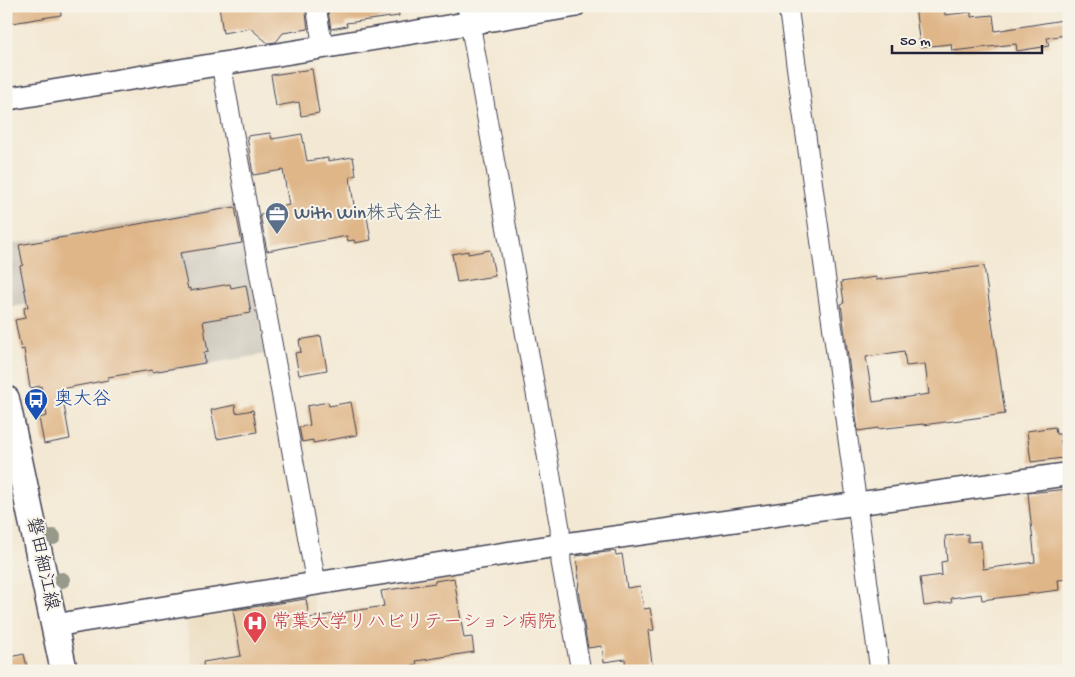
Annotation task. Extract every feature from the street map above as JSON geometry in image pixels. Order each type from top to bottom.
[{"type":"main road","name":"磐田細江線","points":[[6,399],[64,671]]},
{"type":"street","points":[[316,6],[323,48]]},
{"type":"street","points":[[6,100],[323,48],[469,15],[574,6]]},
{"type":"street","points":[[788,6],[880,671]]},
{"type":"street","points":[[469,15],[560,528],[561,562],[581,671]]},
{"type":"street","points":[[221,64],[316,584]]},
{"type":"street","points":[[54,626],[560,545],[1069,474]]},
{"type":"shaded area","points":[[239,204],[266,354],[150,374],[143,340],[54,300],[11,307],[6,283],[6,245]]},
{"type":"shaded area","name":"常葉大学リハビリテーション病院","points":[[312,593],[325,671],[194,671],[184,613]]},
{"type":"building","points":[[6,6],[60,6],[61,15],[6,24]]},
{"type":"building","points":[[219,6],[269,6],[271,8],[305,6],[308,29],[283,33],[276,42],[268,43],[250,28],[223,33]]},
{"type":"building","points":[[327,6],[398,6],[399,16],[346,23],[347,26],[331,29]]},
{"type":"building","points":[[915,6],[944,6],[945,15],[971,12],[971,17],[993,15],[995,31],[1063,20],[1065,35],[1047,38],[1049,46],[1017,51],[1016,44],[952,51],[951,44],[920,47]]},
{"type":"building","points":[[312,69],[319,113],[301,116],[299,102],[276,106],[271,75]]},
{"type":"building","points":[[270,133],[272,139],[302,134],[307,161],[328,158],[328,161],[353,157],[356,175],[350,177],[355,213],[366,211],[371,240],[355,243],[354,240],[348,241],[347,236],[267,251],[260,214],[280,211],[279,207],[289,205],[283,170],[253,175],[247,136]]},
{"type":"building","points":[[235,207],[242,243],[180,253],[190,291],[230,284],[231,288],[246,285],[251,313],[203,321],[208,352],[204,353],[205,363],[108,377],[108,380],[61,389],[70,439],[44,444],[39,418],[47,416],[41,386],[30,388],[24,349],[21,350],[15,320],[25,318],[24,308],[28,307],[20,266],[23,265],[19,245]]},
{"type":"building","points":[[490,250],[495,276],[457,282],[452,254],[468,251],[468,254]]},
{"type":"building","points":[[984,266],[1005,414],[923,425],[858,431],[841,304],[844,303],[841,282],[876,277],[876,280]],"holes":[[[904,351],[906,366],[925,364],[929,394],[873,402],[866,357]]]},
{"type":"building","points":[[321,336],[327,370],[299,375],[295,353],[301,352],[299,340]]},
{"type":"building","points":[[328,402],[329,406],[351,402],[357,435],[313,443],[313,440],[302,442],[299,427],[310,425],[307,406]]},
{"type":"building","points":[[235,405],[236,413],[253,410],[257,432],[217,439],[211,410]]},
{"type":"building","points":[[1055,427],[1056,434],[1060,434],[1063,458],[1031,462],[1027,431]]},
{"type":"building","points":[[1069,489],[1069,579],[1058,580],[1059,590],[982,600],[981,594],[951,598],[952,602],[924,606],[920,578],[942,575],[941,562],[947,561],[945,536],[968,534],[968,542],[981,541],[983,569],[1035,562],[1028,493]]},
{"type":"building","points":[[615,551],[616,555],[622,554],[627,588],[640,586],[644,609],[650,608],[654,630],[648,631],[653,671],[626,671],[625,659],[604,662],[602,646],[588,648],[578,590],[579,580],[576,556]]},
{"type":"building","points":[[454,578],[464,638],[472,637],[474,652],[416,661],[417,665],[381,671],[204,671],[203,662],[241,656],[233,610],[306,599],[309,618],[384,606],[381,591],[435,583],[435,581]]},
{"type":"building","points":[[24,654],[28,671],[6,671],[6,658]]},
{"type":"waterway","points":[[457,6],[459,11]]},
{"type":"waterway","points":[[477,8],[491,6]]},
{"type":"place","name":"With Win株式会社","points":[[277,235]]},
{"type":"place","name":"奥大谷","points":[[36,421]]},
{"type":"place","name":"常葉大学リハビリテーション病院","points":[[255,644]]}]
